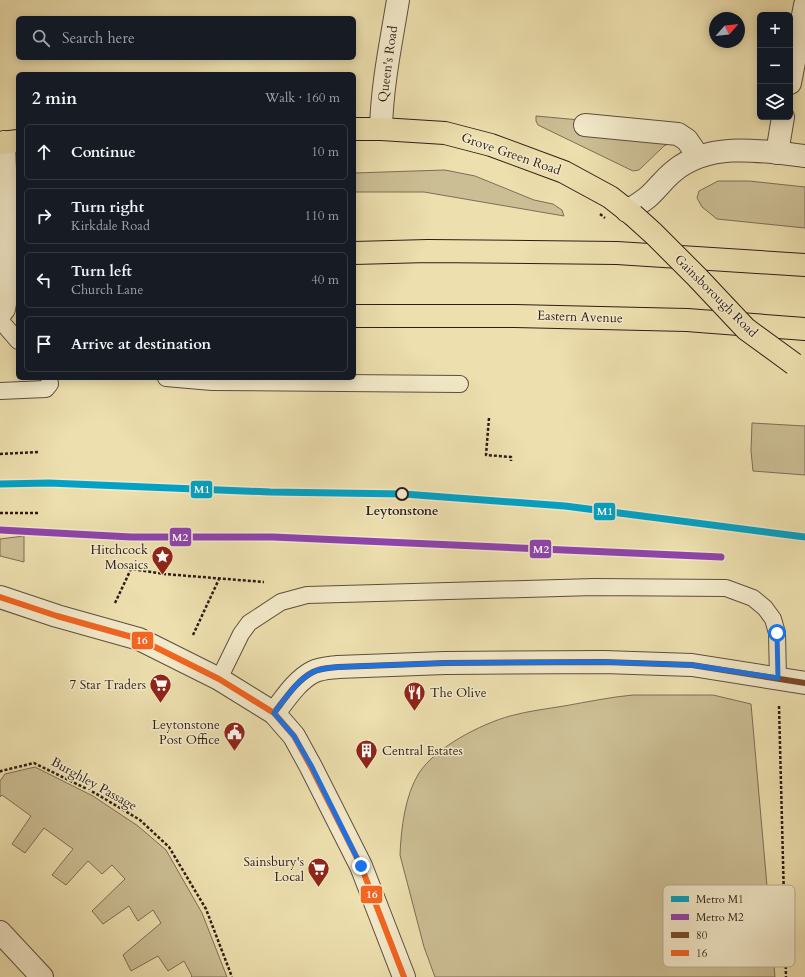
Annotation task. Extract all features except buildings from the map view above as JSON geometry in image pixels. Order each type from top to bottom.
[{"type":"main road","name":"Grove Green Road","points":[[356,129],[381,128],[445,133],[491,145],[564,172],[610,198],[630,213]]},
{"type":"main road","name":"Gainsborough Road","points":[[630,213],[654,234],[746,329],[799,367]]},
{"type":"main road","points":[[356,253],[428,251],[617,253],[805,265]]},
{"type":"main road","name":"Eastern Avenue","points":[[356,316],[515,316],[672,320],[805,329]]},
{"type":"street","name":"Queen's Road","points":[[381,128],[387,67],[398,0]]},
{"type":"street","points":[[793,67],[805,5]]},
{"type":"street","points":[[777,153],[783,120]]},
{"type":"street","points":[[585,125],[678,134],[687,140],[698,156]]},
{"type":"street","points":[[0,314],[4,309],[9,281],[7,142]]},
{"type":"street","points":[[630,213],[674,170],[698,156],[735,150],[805,156]]},
{"type":"street","points":[[0,597],[139,639],[219,679],[274,713],[294,736],[312,767],[361,866],[404,977]]},
{"type":"street","points":[[274,713],[293,689],[313,672],[326,668],[338,667],[445,663],[604,662],[692,665],[805,683]]},
{"type":"street","points":[[0,932],[42,977]]},
{"type":"lane","points":[[0,320],[16,339]]},
{"type":"lane","points":[[0,391],[46,389],[50,384],[49,380]]},
{"type":"lane","points":[[189,380],[212,382],[460,384]]},
{"type":"lane","points":[[219,679],[241,634],[249,624],[281,602],[294,598],[307,595],[594,587],[726,588],[753,598],[765,608],[773,619],[777,633],[778,678]]},
{"type":"path","points":[[489,418],[486,455],[511,457],[511,460]]},
{"type":"path","points":[[0,454],[39,452]]},
{"type":"path","points":[[0,513],[40,513]]},
{"type":"path","points":[[103,629],[131,569],[164,574],[271,583]]},
{"type":"path","points":[[192,637],[219,579]]},
{"type":"path","points":[[778,678],[784,885]]},
{"type":"path","name":"Burghley Passage","points":[[0,772],[34,763],[95,793],[140,820],[169,847],[206,909],[232,977]]},
{"type":"path","points":[[786,967],[786,977]]},
{"type":"shaded area","points":[[536,116],[580,120],[579,135],[674,141],[664,146],[639,170],[633,171],[538,125]]},
{"type":"shaded area","points":[[445,170],[475,176],[534,200],[553,204],[562,210],[564,216],[424,192],[356,192],[356,173]]},
{"type":"shaded area","points":[[718,181],[749,181],[805,187],[805,228],[717,219],[702,207],[697,198],[699,191]]},
{"type":"shaded area","points":[[752,423],[805,426],[805,475],[753,471],[751,451]]},
{"type":"shaded area","points":[[24,536],[24,562],[0,556],[0,539]]},
{"type":"shaded area","points":[[633,695],[713,695],[751,704],[767,885],[663,885],[663,967],[774,967],[775,977],[435,977],[424,947],[400,855],[401,834],[407,802],[410,791],[419,773],[436,754],[460,738],[498,720],[530,711]]},
{"type":"shaded area","points":[[35,767],[93,796],[138,826],[166,850],[202,913],[227,977],[191,977],[192,976],[184,961],[168,971],[158,956],[131,971],[123,955],[161,923],[153,910],[138,921],[129,906],[103,924],[92,911],[125,879],[112,865],[102,874],[88,861],[66,885],[52,875],[73,849],[44,828],[25,853],[12,844],[31,816],[2,795],[0,797],[0,781],[5,774]]},
{"type":"metro line","name":"M1","points":[[0,484],[49,483],[270,492],[404,494],[565,506],[805,537]]},
{"type":"metro line","name":"M2","points":[[0,530],[131,537],[273,537],[721,557]]},
{"type":"transit line","name":"16","points":[[0,597],[57,616],[139,639],[219,679],[274,713],[294,736],[361,866],[404,977]]},
{"type":"transit line","name":"80","points":[[274,713],[292,690],[307,675],[326,668],[338,667],[445,663],[604,662],[692,665],[805,683]]},
{"type":"place","name":"Leytonstone","points":[[402,494]]},
{"type":"place","name":"Hitchcock Mosaics","points":[[163,576]]},
{"type":"place","name":"7 Star Traders","points":[[161,704]]},
{"type":"place","name":"The Olive","points":[[415,712]]},
{"type":"place","name":"Leytonstone Post Office","points":[[235,752]]},
{"type":"place","name":"Central Estates","points":[[366,770]]},
{"type":"place","name":"Sainsbury's Local","points":[[319,888]]},
{"type":"route","points":[[361,866],[312,767],[294,736],[274,713],[293,689],[313,672],[326,668],[338,667],[445,663],[604,662],[692,665],[778,678],[777,633]]}]
